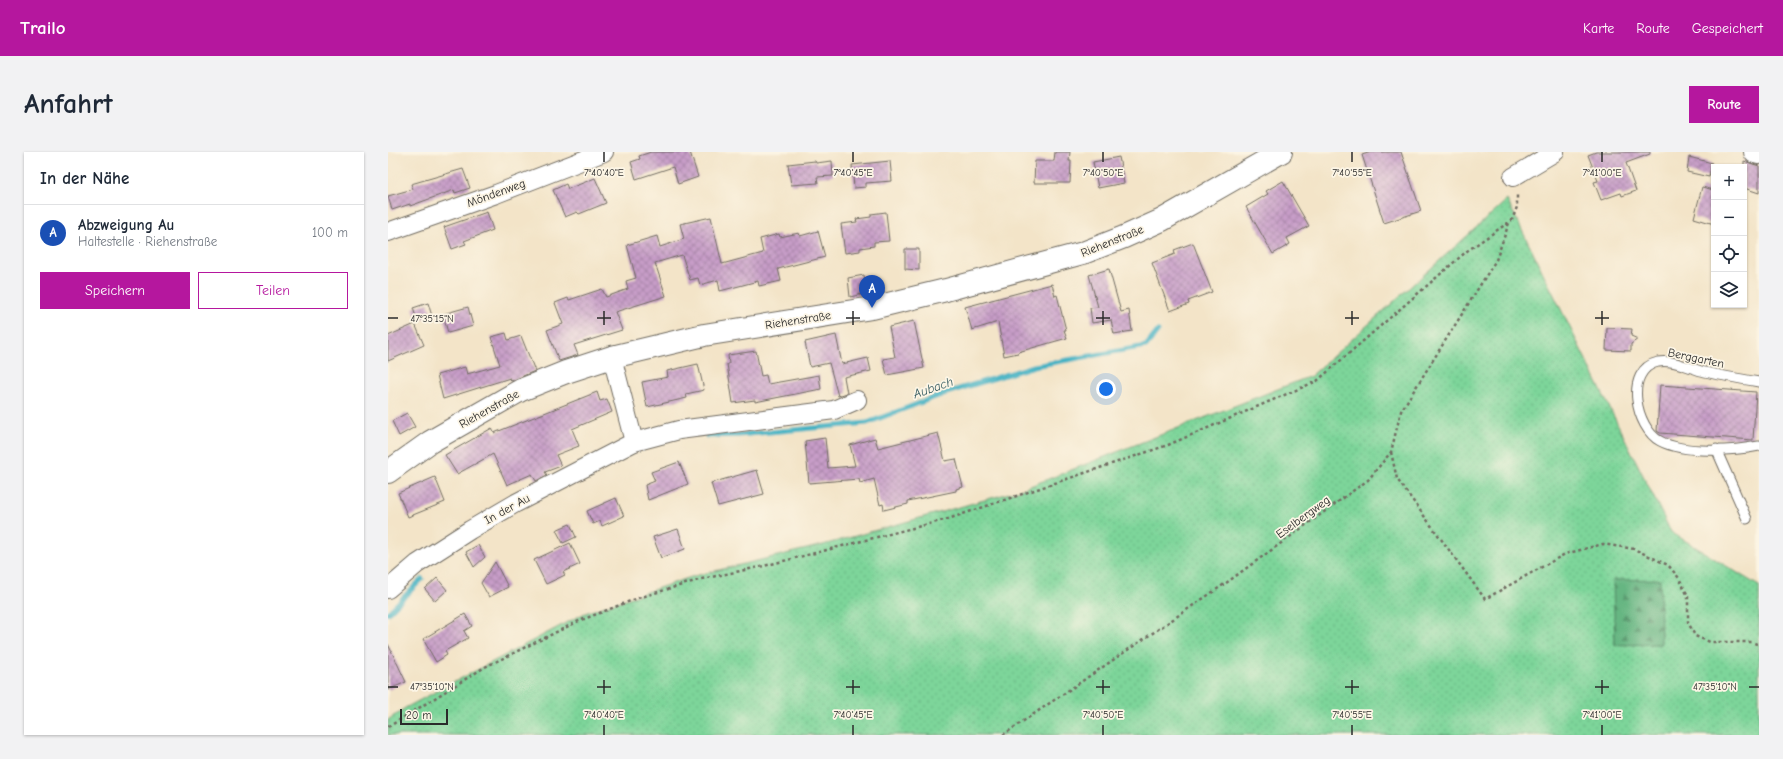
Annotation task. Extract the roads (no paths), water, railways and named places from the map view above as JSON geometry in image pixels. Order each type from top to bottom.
[{"type":"street","name":"Möndenweg","points":[[388,232],[496,194],[604,152]]},
{"type":"street","name":"Riehenstraße","points":[[388,472],[430,442],[521,390],[566,372],[612,357],[704,335],[872,308],[946,290],[1082,253],[1124,237],[1162,220],[1282,152]]},
{"type":"street","points":[[1513,177],[1555,152]]},
{"type":"street","points":[[1755,152],[1759,153]]},
{"type":"street","points":[[612,357],[634,442]]},
{"type":"street","name":"In der Au","points":[[388,589],[417,564],[470,530],[523,499],[634,442],[679,430],[834,410],[857,400]]},
{"type":"lane","name":"Berggarten","points":[[1759,382],[1704,372],[1669,362],[1658,362],[1646,367],[1638,380],[1637,396],[1640,411],[1647,431],[1660,441],[1684,449],[1738,450],[1759,446]]},
{"type":"lane","points":[[1716,449],[1747,519]]},
{"type":"waterway","name":"Aubach","points":[[707,436],[738,435],[867,423],[946,393],[1034,366],[1146,346],[1158,331]]},
{"type":"waterway","name":"Aubach","points":[[388,613],[422,579]]},
{"type":"place","name":"Abzweigung Au","points":[[872,308]]}]
